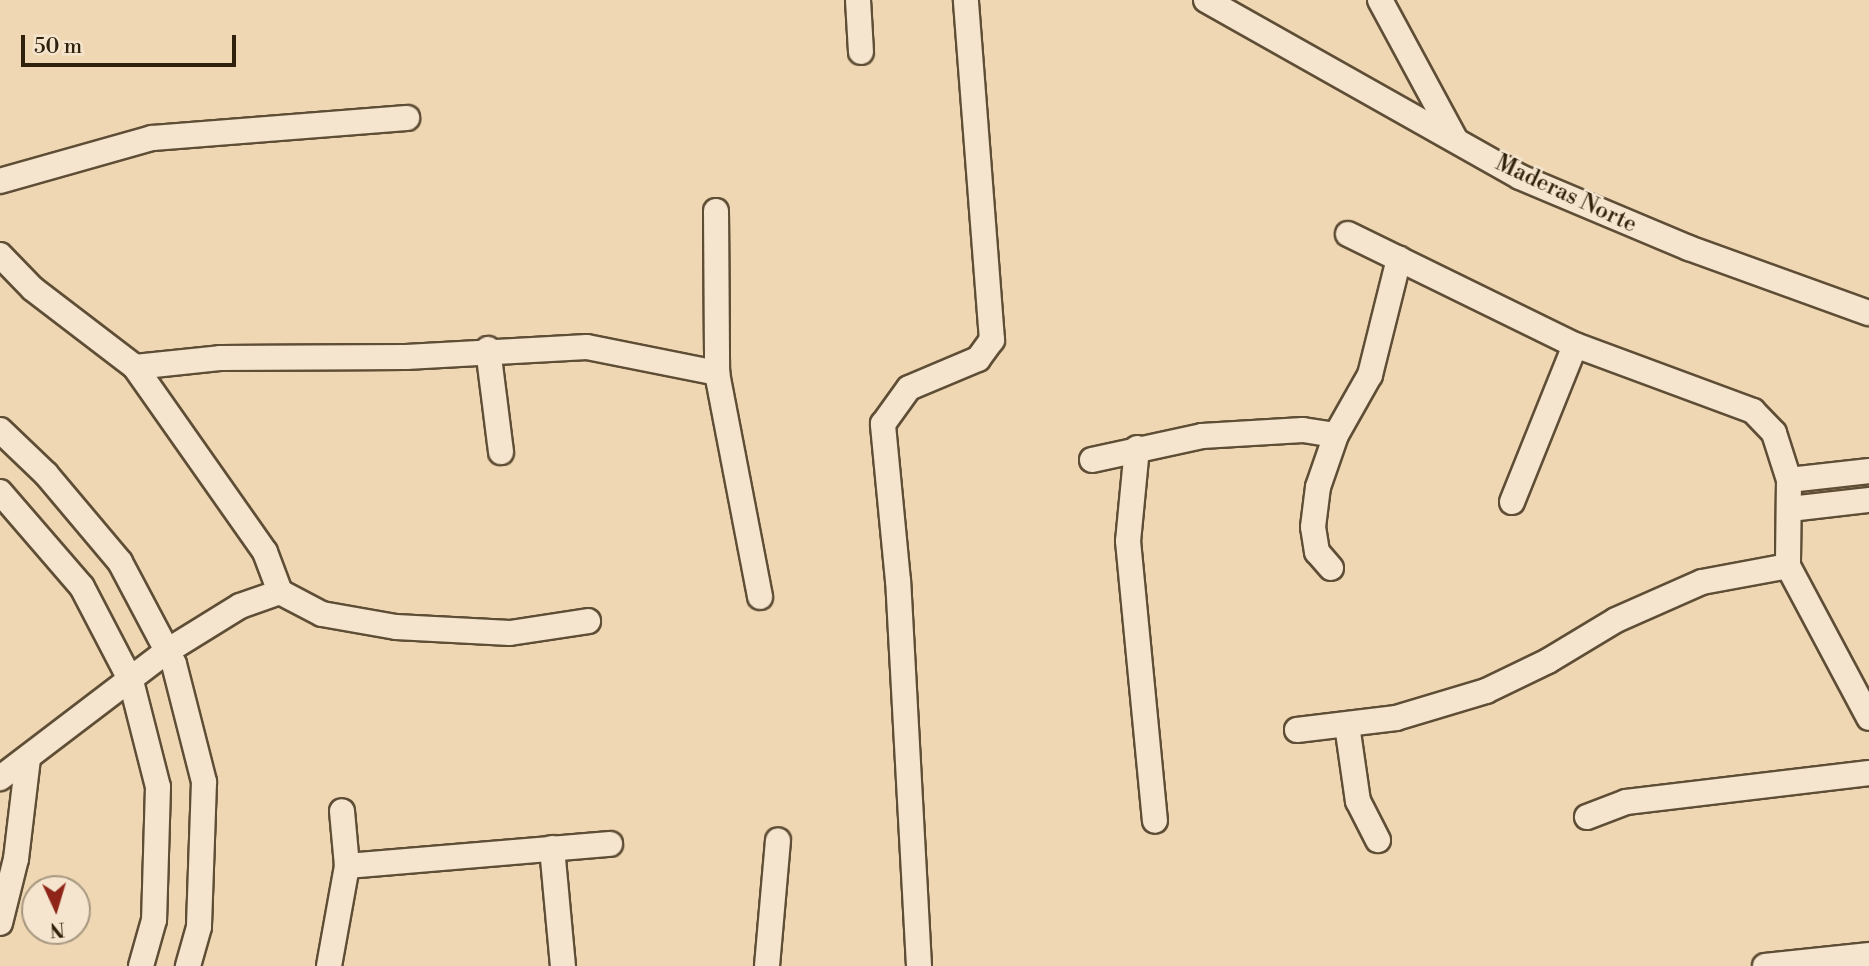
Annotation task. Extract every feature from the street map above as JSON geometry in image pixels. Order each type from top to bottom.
[{"type":"street","points":[[858,0],[861,52]]},
{"type":"street","points":[[919,966],[898,581],[883,424],[908,388],[978,359],[992,340],[966,0]]},
{"type":"street","name":"Maderas Norte","points":[[1206,0],[1520,177],[1677,243],[1869,313]]},
{"type":"street","points":[[1380,0],[1454,138]]},
{"type":"street","points":[[0,181],[152,138],[407,118]]},
{"type":"street","points":[[716,211],[717,373],[760,597]]},
{"type":"street","points":[[1348,234],[1575,345],[1753,411],[1774,433],[1789,480],[1788,566],[1842,675],[1869,718]]},
{"type":"street","points":[[0,255],[33,289],[135,367],[264,552],[280,592],[322,614],[396,628],[510,633],[588,621]]},
{"type":"street","points":[[1331,568],[1317,552],[1313,527],[1318,487],[1336,435],[1370,375],[1399,258]]},
{"type":"street","points":[[1512,502],[1575,345]]},
{"type":"street","points":[[135,367],[220,358],[406,356],[488,349],[587,347],[717,373]]},
{"type":"street","points":[[488,349],[501,452]]},
{"type":"street","points":[[0,430],[46,474],[120,562],[167,651],[204,782],[199,927],[188,966]]},
{"type":"street","points":[[1092,460],[1137,448],[1202,436],[1303,430],[1336,435]]},
{"type":"street","points":[[1137,448],[1128,541],[1155,821]]},
{"type":"street","points":[[1789,480],[1869,471]]},
{"type":"street","points":[[0,492],[82,587],[131,681],[159,787],[154,920],[141,966]]},
{"type":"street","points":[[1790,509],[1869,500]]},
{"type":"street","points":[[1297,730],[1396,718],[1486,691],[1548,661],[1616,620],[1702,582],[1788,566]]},
{"type":"street","points":[[0,778],[28,760],[167,651],[240,607],[280,592]]},
{"type":"street","points":[[1347,725],[1358,801],[1378,841]]},
{"type":"street","points":[[0,923],[16,859],[28,760]]},
{"type":"street","points":[[1587,817],[1626,802],[1869,773]]},
{"type":"street","points":[[329,966],[347,866],[342,811]]},
{"type":"street","points":[[767,966],[778,841]]},
{"type":"street","points":[[347,866],[610,844]]},
{"type":"street","points":[[552,848],[563,966]]},
{"type":"street","points":[[1765,966],[1869,955]]}]
